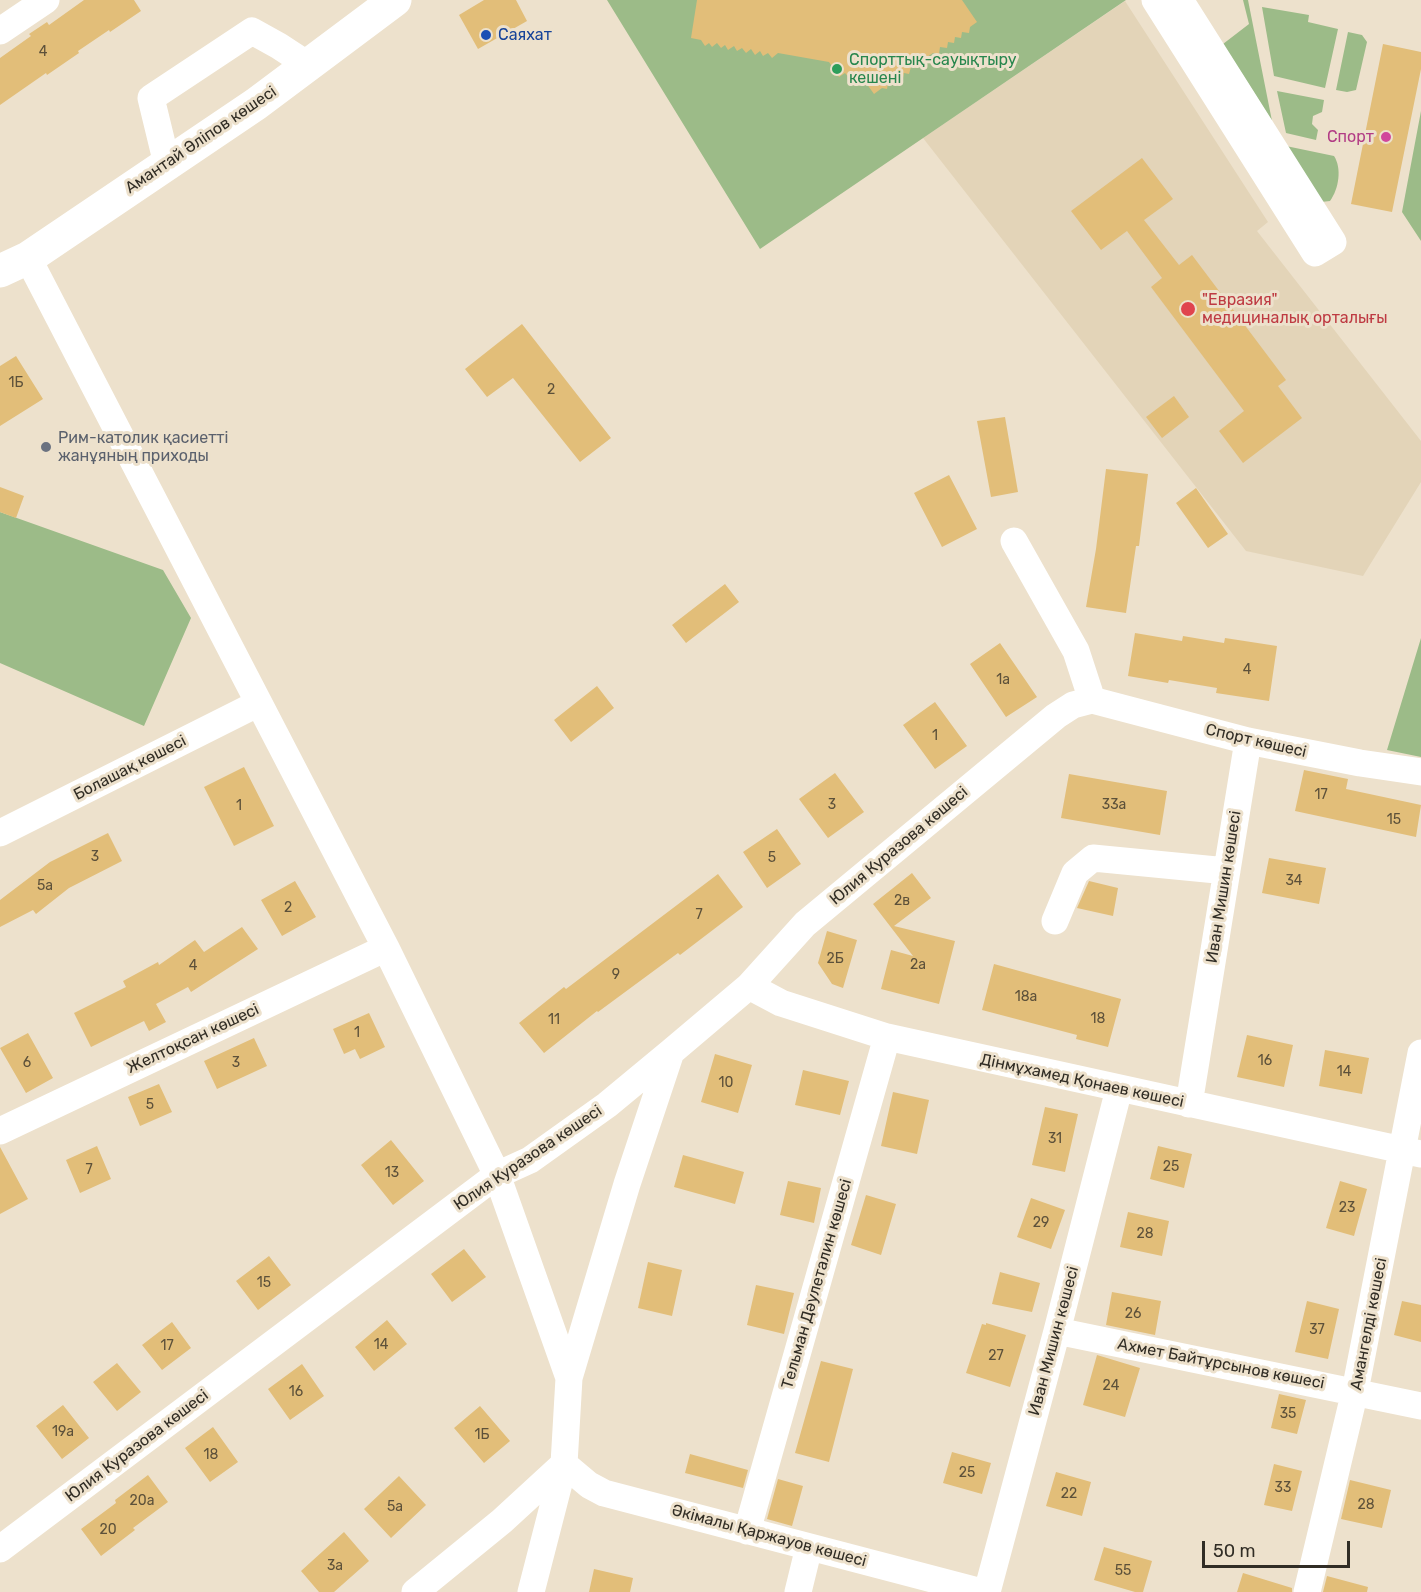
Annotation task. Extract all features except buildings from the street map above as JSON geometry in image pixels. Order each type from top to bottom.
[{"type":"main road","name":"Амантай Әліпов көшесі","points":[[14,265],[256,104],[395,0]]},
{"type":"street","points":[[0,31],[46,0]]},
{"type":"street","points":[[1155,0],[1315,253],[1333,242],[1180,0]]},
{"type":"street","points":[[167,164],[152,98],[252,31],[308,65]]},
{"type":"street","points":[[14,265],[259,704],[386,948],[497,1175],[569,1378]]},
{"type":"street","points":[[1014,541],[1076,651],[1092,700]]},
{"type":"street","name":"Спорт көшесі","points":[[1092,700],[1248,741],[1421,772]]},
{"type":"street","name":"Юлия Куразова көшесі","points":[[0,1549],[497,1175],[530,1160],[607,1105],[749,986],[806,924],[859,879],[1056,716],[1073,705],[1092,700]]},
{"type":"street","name":"Болашақ көшесі","points":[[0,833],[259,704]]},
{"type":"street","name":"Иван Мишин көшесі","points":[[1189,1104],[1248,741]]},
{"type":"street","points":[[1055,921],[1075,873],[1093,858],[1227,871]]},
{"type":"street","name":"Желтоқсан көшесі","points":[[0,1131],[386,948]]},
{"type":"street","name":"Дінмұхамед Қонаев көшесі","points":[[749,986],[781,1003],[887,1037],[1412,1152]]},
{"type":"street","name":"Тельман Дәулеталин көшесі","points":[[747,1531],[887,1037]]},
{"type":"street","points":[[531,1592],[564,1464],[569,1378],[627,1184],[671,1052]]},
{"type":"street","name":"Амангелді көшесі","points":[[1307,1592],[1412,1152],[1421,1053]]},
{"type":"street","name":"Иван Мишин көшесі","points":[[987,1592],[1119,1089]]},
{"type":"street","name":"Ахмет Байтұрсынов көшесі","points":[[1057,1331],[1421,1406]]},
{"type":"street","points":[[415,1592],[502,1521],[564,1464]]},
{"type":"street","name":"Әкімалы Қаржауов көшесі","points":[[564,1464],[589,1485],[604,1493],[982,1592]]},
{"type":"street","points":[[798,1592],[809,1547]]},
{"type":"shaded area","name":"\"Евразия\" медициналық орталығы","points":[[1125,1],[1268,222],[1257,231],[1421,441],[1421,482],[1363,576],[1246,551],[923,138]]},
{"type":"green space","name":"Спорттық-сауықтыру кешені","points":[[607,0],[1126,0],[760,249]]},
{"type":"green space","points":[[1243,0],[1248,0],[1272,121],[1223,44],[1249,24]]},
{"type":"green space","points":[[1262,7],[1309,15],[1308,22],[1338,29],[1325,88],[1274,76]]},
{"type":"green space","points":[[1348,32],[1362,35],[1367,42],[1356,90],[1347,92],[1336,90]]},
{"type":"green space","points":[[1277,91],[1324,100],[1322,112],[1313,116],[1312,124],[1318,130],[1316,140],[1286,133]]},
{"type":"green space","points":[[1421,111],[1421,241],[1402,212]]},
{"type":"green space","points":[[1286,146],[1334,156],[1338,166],[1338,178],[1336,191],[1330,201],[1321,202]]},
{"type":"green space","points":[[0,512],[163,570],[191,618],[144,726],[0,663]]},
{"type":"green space","points":[[1421,638],[1421,757],[1387,750]]},
{"type":"place","name":"Саяхат","points":[[486,35]]},
{"type":"place","name":"Спорттық-сауықтыру кешені","points":[[837,69]]},
{"type":"place","name":"Спорт","points":[[1386,137]]},
{"type":"place","name":"\"Евразия\" медициналық орталығы","points":[[1188,309]]},
{"type":"place","name":"Рим-католик қасиетті жанұяның приходы","points":[[46,447]]}]
